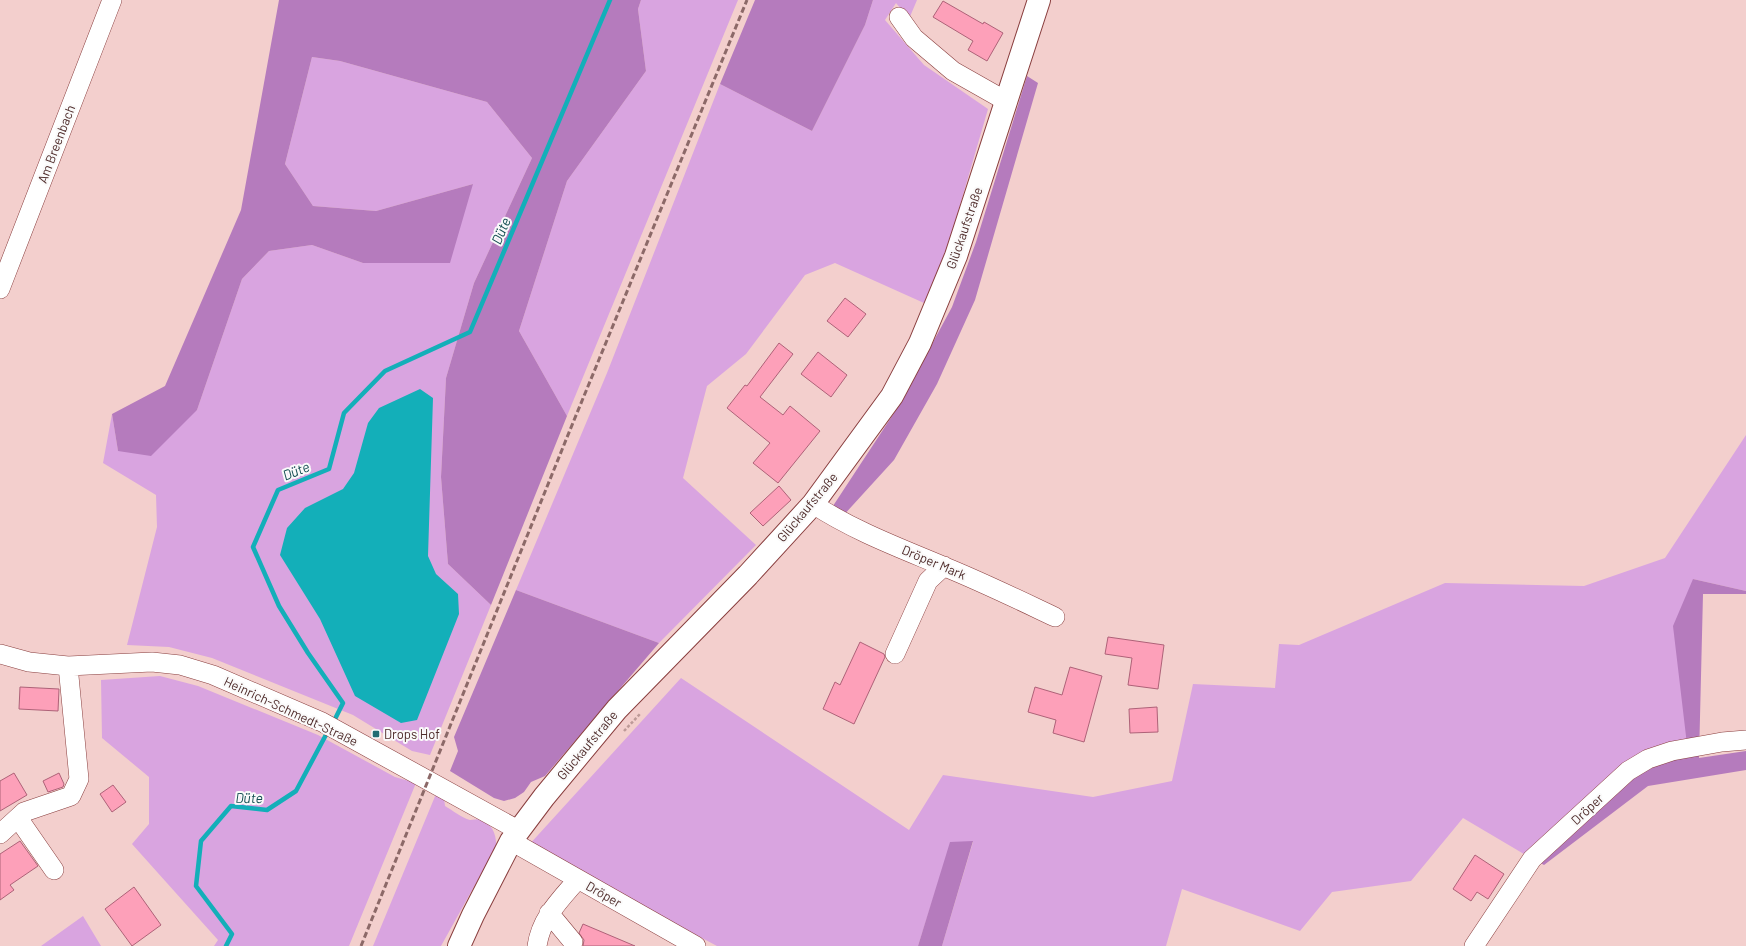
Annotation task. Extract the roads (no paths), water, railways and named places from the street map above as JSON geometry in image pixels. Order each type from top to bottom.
[{"type":"main road","name":"Glückaufstraße","points":[[460,946],[473,915],[514,836],[617,709],[748,575],[813,504],[892,396],[920,343],[956,256],[1039,0]]},
{"type":"street","name":"Am Breenbach","points":[[0,289],[112,0]]},
{"type":"street","points":[[899,17],[914,38],[953,71],[1006,101]]},
{"type":"street","name":"Dröper Mark","points":[[813,504],[853,527],[944,566],[1055,618]]},
{"type":"street","points":[[895,654],[928,581],[944,566]]},
{"type":"street","name":"Heinrich-Schmedt-Straße","points":[[0,654],[29,662],[68,666],[152,662],[180,665],[213,675],[322,722],[514,836]]},
{"type":"street","points":[[0,834],[24,812],[71,796],[79,779],[68,666]]},
{"type":"street","name":"Dröper","points":[[1474,946],[1532,859],[1628,772],[1648,759],[1672,751],[1722,742],[1746,740]]},
{"type":"street","points":[[18,818],[54,870]]},
{"type":"street","name":"Dröper","points":[[514,836],[578,879],[696,946]]},
{"type":"street","points":[[537,946],[543,922],[578,879]]},
{"type":"street","points":[[549,913],[573,942]]},
{"type":"water","points":[[420,389],[433,398],[428,556],[436,574],[458,594],[459,614],[417,720],[401,723],[355,696],[320,619],[280,555],[287,528],[305,508],[343,489],[354,473],[368,423],[379,408]]},
{"type":"waterway","name":"Düte","points":[[333,723],[343,703],[308,653],[279,606],[253,547],[278,490],[329,469],[344,413],[385,371],[470,332],[610,0]]},
{"type":"waterway","name":"Düte","points":[[226,946],[232,934],[196,886],[201,841],[231,806],[267,810],[296,791],[328,731]]},
{"type":"railway","points":[[361,946],[570,430],[747,0]]},
{"type":"place","name":"Drops Hof","points":[[376,734]]}]
